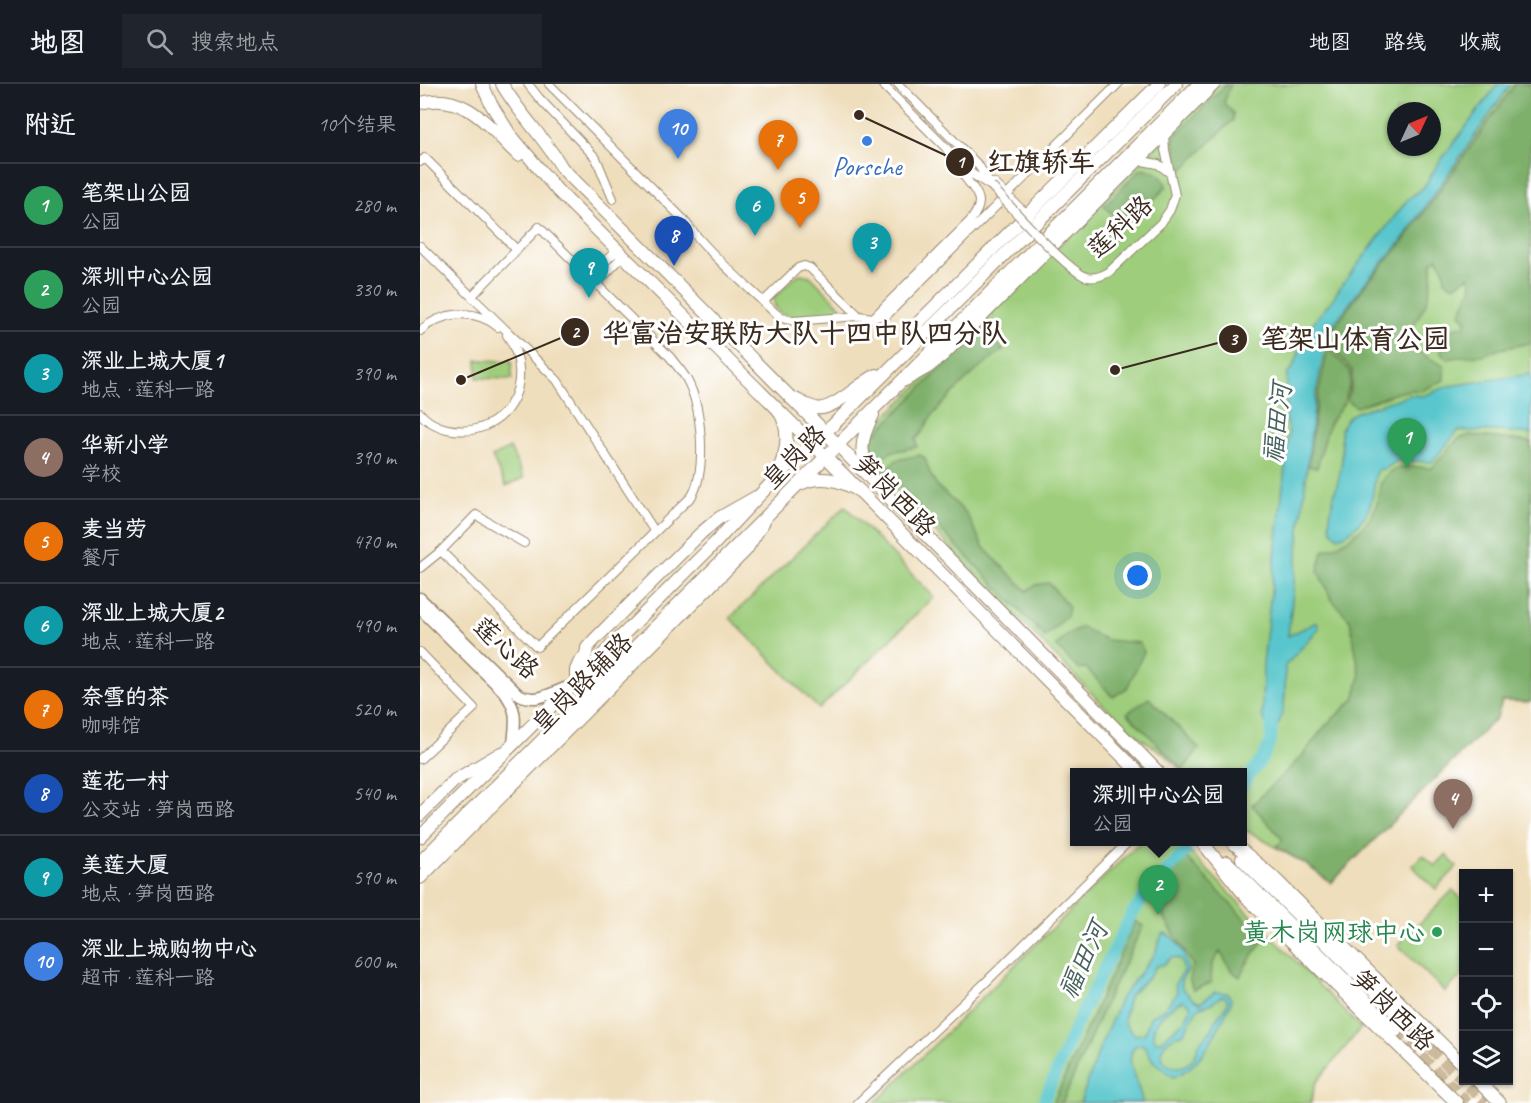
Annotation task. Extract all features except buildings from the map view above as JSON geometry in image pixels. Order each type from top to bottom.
[{"type":"main road","name":"笋岗西路","points":[[482,84],[509,133],[557,190],[1134,768]]},
{"type":"main road","name":"笋岗西路","points":[[503,84],[509,96],[554,153],[561,168],[838,445],[1154,768]]},
{"type":"main road","points":[[913,346],[917,325],[1159,84]]},
{"type":"main road","name":"皇岗路","points":[[420,837],[716,542],[756,497],[913,346],[1176,84]]},
{"type":"main road","name":"皇岗路","points":[[420,862],[1199,84]]},
{"type":"main road","points":[[901,382],[928,367],[943,355],[1214,84]]},
{"type":"main road","points":[[420,104],[433,100],[446,100],[462,105],[476,114],[557,190]]},
{"type":"main road","points":[[790,397],[801,400],[813,408],[829,408],[858,385],[887,371]]},
{"type":"main road","points":[[873,481],[864,461],[862,447],[866,430],[879,404]]},
{"type":"main road","points":[[774,480],[782,463],[786,442],[786,427],[779,411]]},
{"type":"main road","points":[[796,486],[815,479],[826,479],[838,481],[861,492]]},
{"type":"main road","name":"皇岗路辅路","points":[[420,878],[746,550],[769,514]]},
{"type":"main road","name":"莲心路","points":[[420,598],[518,694],[531,700],[539,699],[573,684]]},
{"type":"main road","name":"莲心路","points":[[420,609],[503,692],[513,705],[515,716],[510,747]]},
{"type":"main road","name":"皇岗路辅路","points":[[420,815],[455,780],[510,747]]},
{"type":"main road","name":"笋岗西路","points":[[1207,846],[1248,899],[1457,1103]]},
{"type":"main road","name":"笋岗西路","points":[[1209,846],[1260,887]]},
{"type":"main road","points":[[1228,846],[1260,887],[1396,1031]]},
{"type":"main road","name":"笋岗西路","points":[[1237,846],[1271,875],[1459,1061]]},
{"type":"main road","points":[[1260,887],[1405,1022]]},
{"type":"main road","points":[[1483,1085],[1500,1103]]},
{"type":"street","points":[[528,84],[596,158],[614,199]]},
{"type":"street","points":[[549,84],[676,213],[711,254],[775,314],[790,321],[859,316],[873,318],[884,316],[891,311],[1118,84]]},
{"type":"street","name":"莲科路","points":[[882,84],[972,174],[991,186],[1070,267],[1079,274],[1094,278],[1100,277],[1115,267],[1167,215],[1174,201],[1174,183],[1165,150],[1164,132]]},
{"type":"street","name":"莲科路","points":[[898,84],[979,166],[1018,223]]},
{"type":"street","points":[[873,318],[970,221],[979,207],[977,194],[946,148]]},
{"type":"street","points":[[420,162],[424,158],[517,250]]},
{"type":"street","name":"莲科路","points":[[1137,160],[1158,164],[1170,174]]},
{"type":"street","name":"莲科路","points":[[1001,201],[1028,214]]},
{"type":"street","points":[[1028,214],[1041,215],[1050,209]]},
{"type":"street","points":[[1012,247],[1018,234],[1018,223]]},
{"type":"street","points":[[441,551],[537,647],[692,496],[700,474],[700,435],[694,401],[687,379],[669,357],[539,227],[472,296]]},
{"type":"street","points":[[420,246],[557,380],[655,532]]},
{"type":"street","points":[[589,277],[620,253]]},
{"type":"street","points":[[596,284],[620,253]]},
{"type":"street","points":[[763,302],[798,268],[808,266],[859,316]]},
{"type":"street","points":[[420,331],[438,319],[456,314],[475,315],[493,323],[507,336],[517,352],[521,371],[518,390],[509,407],[496,421],[478,429],[459,431],[440,427],[420,413]]},
{"type":"street","points":[[420,568],[441,551],[476,515],[524,543]]},
{"type":"street","points":[[420,652],[474,708],[420,759]]},
{"type":"street","points":[[858,1103],[987,981],[1124,846]]},
{"type":"green space","points":[[1218,84],[1531,84],[1531,702],[1502,701],[1497,717],[1331,883],[1304,863],[1247,831],[1247,768],[1179,768],[1102,704],[872,467],[864,444],[874,428],[1013,292]]},
{"type":"green space","points":[[1227,84],[1230,86],[1224,103],[1233,113],[1233,120],[1178,174],[1174,136]]},
{"type":"green space","points":[[1515,84],[1531,84],[1531,343],[1482,355],[1448,359],[1441,353],[1446,333],[1453,328],[1464,326],[1466,320],[1460,314],[1472,285],[1469,276],[1454,286],[1445,281],[1444,271],[1438,258],[1432,262],[1428,295],[1413,327],[1411,338],[1418,351],[1444,366],[1444,380],[1421,391],[1411,390],[1397,393],[1356,407],[1347,400],[1352,382],[1352,370],[1334,349],[1329,335],[1365,285],[1400,246]]},
{"type":"green space","points":[[1140,170],[1157,173],[1166,187],[1126,228],[1104,206]]},
{"type":"green space","points":[[797,275],[810,276],[843,309],[843,314],[798,317],[787,316],[779,311],[775,307],[774,298]]},
{"type":"green space","points":[[982,328],[1003,350],[966,381],[932,416],[916,439],[917,447],[891,452],[876,463],[871,457],[871,441],[875,434]]},
{"type":"green space","points":[[1329,343],[1332,352],[1350,371],[1350,383],[1344,403],[1329,424],[1317,468],[1308,466],[1317,400]]},
{"type":"green space","points":[[477,360],[512,361],[512,379],[477,378]]},
{"type":"green space","points":[[1470,435],[1531,442],[1531,702],[1502,701],[1497,717],[1331,883],[1304,863],[1276,847],[1283,840],[1252,805],[1302,756],[1325,726],[1354,699],[1360,676],[1350,620],[1332,600],[1318,571],[1323,551],[1347,540],[1371,517],[1378,500],[1380,486],[1388,473],[1402,468],[1432,468],[1458,439]]},
{"type":"green space","points":[[510,448],[524,478],[506,486],[492,457]]},
{"type":"green space","points":[[920,455],[925,458],[930,474],[938,487],[966,513],[984,548],[1027,591],[1035,585],[1049,583],[1069,607],[1067,616],[1045,637],[883,470],[897,460]]},
{"type":"green space","points":[[845,506],[934,597],[819,709],[730,618]]},
{"type":"green space","points":[[1081,627],[1106,640],[1139,643],[1144,652],[1127,688],[1113,697],[1086,668],[1078,669],[1056,646],[1067,635]]},
{"type":"green space","points":[[1149,698],[1199,748],[1184,768],[1181,768],[1127,713]]},
{"type":"green space","points":[[1136,846],[1184,846],[1361,1028],[1315,1084],[1311,1103],[875,1103]]},
{"type":"green space","points":[[1423,855],[1435,866],[1446,855],[1457,867],[1436,889],[1412,866]]},
{"type":"green space","points":[[1186,857],[1264,939],[1240,977],[1231,970],[1220,952],[1212,964],[1211,983],[1193,990],[1189,978],[1193,965],[1151,896],[1180,860]]},
{"type":"green space","name":"黄木岗网球中心","points":[[1453,890],[1459,897],[1459,978],[1445,992],[1398,945]]},
{"type":"green space","points":[[1135,921],[1143,926],[1110,993],[1062,1103],[1053,1103]]},
{"type":"water","points":[[1498,84],[1511,84],[1400,243],[1364,284],[1328,332],[1315,399],[1288,636],[1317,622],[1319,628],[1285,666],[1285,698],[1282,713],[1277,727],[1268,727],[1262,716],[1263,664],[1289,432],[1286,419],[1287,375],[1313,323],[1408,199],[1424,187],[1438,164]]},
{"type":"water","points":[[1531,374],[1531,434],[1458,431],[1432,462],[1398,460],[1385,469],[1379,469],[1366,514],[1350,532],[1339,537],[1332,531],[1330,517],[1342,460],[1341,430],[1350,416],[1410,395],[1423,396],[1449,386]]},
{"type":"water","points":[[1162,934],[1170,936],[1181,948],[1188,970],[1181,981],[1182,988],[1194,1000],[1200,1003],[1215,992],[1227,993],[1231,1003],[1201,1056],[1184,1072],[1173,1077],[1153,1061],[1143,1044],[1135,1046],[1130,1059],[1142,1103],[1080,1103],[1121,998],[1155,954]],"holes":[[[1172,957],[1180,959],[1183,968],[1175,984],[1177,993],[1165,1008],[1150,1017],[1145,1033],[1136,1035],[1125,1024],[1124,1018],[1129,996],[1150,976],[1155,967],[1164,964]],[[1224,996],[1228,1001],[1227,1004],[1211,1031],[1200,1043],[1194,1058],[1188,1064],[1178,1067],[1165,1062],[1161,1052],[1164,1045],[1173,1037],[1184,1033],[1200,1007]],[[1184,1001],[1190,1005],[1191,1009],[1184,1021],[1161,1041],[1156,1041],[1154,1029],[1157,1023],[1167,1011]]]},
{"type":"waterway","name":"福田河","points":[[1247,779],[1264,756],[1271,741],[1272,712]]},
{"type":"waterway","name":"福田河","points":[[1043,1103],[1077,1023],[1131,915],[1155,883],[1186,851]]},
{"type":"tunnel","points":[[1405,1022],[1486,1103]]},
{"type":"tunnel","points":[[1396,1031],[1467,1103]]},
{"type":"place","name":"红旗轿车","points":[[859,115]]},
{"type":"place","name":"Porsche","points":[[867,141]]},
{"type":"place","name":"深业上城购物中心","points":[[678,159]]},
{"type":"place","name":"奈雪的茶","points":[[778,170]]},
{"type":"place","name":"麦当劳","points":[[800,228]]},
{"type":"place","name":"深业上城大厦2","points":[[755,236]]},
{"type":"place","name":"莲花一村","points":[[674,266]]},
{"type":"place","name":"深业上城大厦1","points":[[872,273]]},
{"type":"place","name":"美莲大厦","points":[[589,298]]},
{"type":"place","name":"笔架山体育公园","points":[[1115,370]]},
{"type":"place","name":"华富治安联防大队十四中队四分队","points":[[461,380]]},
{"type":"place","name":"笔架山公园","points":[[1407,468]]},
{"type":"place","name":"华新小学","points":[[1453,829]]},
{"type":"place","name":"深圳中心公园","points":[[1158,915]]},
{"type":"place","name":"黄木岗网球中心","points":[[1437,932]]}]
